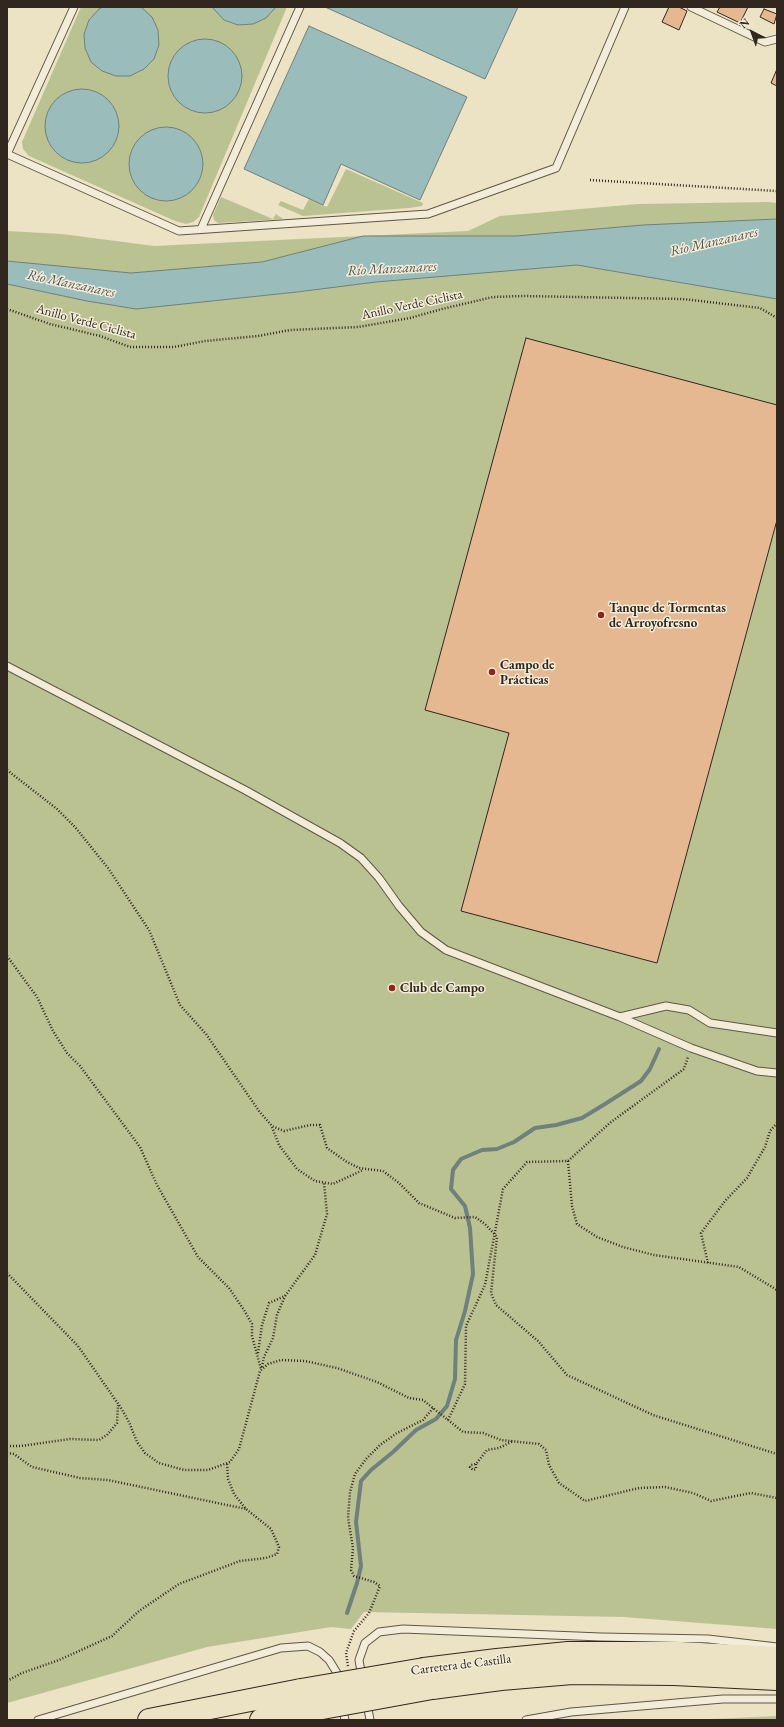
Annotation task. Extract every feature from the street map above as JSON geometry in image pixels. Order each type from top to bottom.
[{"type":"highway","name":"Carretera de Castilla","points":[[261,1720],[306,1711],[497,1660],[568,1653],[680,1653],[777,1658]]},
{"type":"highway","name":"Carretera de Castilla","points":[[149,1720],[301,1690],[428,1679],[501,1679],[572,1673],[674,1674],[777,1679]]},
{"type":"lane","points":[[74,7],[7,154],[179,231],[428,214],[556,168],[625,7]]},
{"type":"lane","points":[[201,229],[300,7]]},
{"type":"lane","points":[[691,7],[765,42],[777,39]]},
{"type":"lane","points":[[7,666],[245,790],[340,843],[361,858],[379,878],[399,906],[421,932],[446,950],[620,1017],[691,1048],[757,1071],[777,1073]]},
{"type":"lane","points":[[620,1017],[666,1006],[689,1010],[710,1022],[777,1033]]},
{"type":"lane","points":[[370,1720],[359,1660],[365,1643],[379,1632],[403,1629],[601,1637],[708,1639],[777,1647]]},
{"type":"lane","points":[[38,1720],[281,1648],[308,1646],[320,1652],[329,1660],[337,1673],[339,1688]]},
{"type":"lane","points":[[341,1696],[345,1720]]},
{"type":"lane","points":[[526,1720],[571,1712],[723,1700],[777,1699]]},
{"type":"path","points":[[590,180],[777,191]]},
{"type":"path","name":"Anillo Verde Ciclista","points":[[7,310],[50,324],[100,336],[130,347],[174,347],[205,341],[258,336],[290,330],[358,327],[410,318],[442,309],[493,298],[508,297],[645,297],[683,299],[760,308],[777,318]]},
{"type":"path","points":[[7,770],[58,809],[75,827],[108,868],[148,930],[180,1005],[206,1034],[259,1111],[272,1126],[279,1145],[297,1169],[315,1181],[333,1184],[364,1169]]},
{"type":"path","points":[[7,956],[37,997],[53,1031],[67,1053],[80,1066],[140,1147],[166,1202],[198,1257],[229,1288],[244,1310],[252,1324],[252,1336],[262,1370]]},
{"type":"path","points":[[448,1420],[465,1384],[466,1326],[485,1285],[503,1189],[527,1162],[568,1162],[611,1122],[684,1069],[691,1048]]},
{"type":"path","points":[[708,1263],[701,1233],[725,1201],[747,1178],[765,1147],[770,1131],[777,1123]]},
{"type":"path","points":[[272,1126],[284,1132],[310,1125],[320,1125],[327,1148],[347,1162],[359,1168],[383,1171],[399,1183],[419,1203],[455,1218],[475,1217],[485,1224],[497,1237],[491,1293],[496,1305],[538,1341],[567,1375],[653,1415],[777,1454]]},
{"type":"path","points":[[568,1162],[572,1206],[577,1224],[597,1236],[623,1247],[654,1255],[739,1267],[777,1290]]},
{"type":"path","points":[[262,1370],[264,1357],[273,1338],[277,1315],[285,1296],[315,1255],[327,1214],[324,1183]]},
{"type":"path","points":[[7,1273],[78,1346],[118,1404],[129,1422],[141,1448],[145,1453],[159,1463],[184,1470],[208,1470],[230,1462],[238,1449],[260,1371],[268,1364],[282,1360],[305,1361],[337,1368],[377,1382],[409,1398],[423,1400],[434,1407],[463,1432],[483,1433],[501,1440],[539,1444],[546,1450],[548,1465],[559,1483],[585,1501],[639,1488],[665,1487],[693,1493],[711,1501],[751,1492],[777,1498]]},
{"type":"path","points":[[258,1355],[262,1326],[269,1303],[285,1296]]},
{"type":"path","points":[[7,1446],[21,1446],[70,1439],[99,1440],[107,1435],[117,1423],[118,1404]]},
{"type":"path","points":[[369,1613],[380,1586],[374,1582],[354,1576],[351,1570],[354,1548],[348,1518],[350,1492],[355,1474],[366,1459],[380,1445],[397,1433],[422,1420],[434,1407]]},
{"type":"path","points":[[476,1464],[487,1450],[499,1448],[514,1441]]},
{"type":"path","points":[[7,1453],[14,1454],[32,1467],[80,1478],[108,1480],[246,1509]]},
{"type":"path","points":[[7,1681],[112,1636],[139,1611],[179,1584],[240,1562],[266,1558],[277,1554],[279,1547],[271,1530],[246,1509],[234,1494],[228,1479],[227,1464]]},
{"type":"green space","points":[[81,7],[287,7],[199,217],[193,222],[186,224],[175,221],[29,156],[23,149],[22,142]]},
{"type":"green space","points":[[346,169],[423,203],[422,206],[303,216],[278,205],[281,201],[303,210],[309,199],[327,207]]},
{"type":"green space","points":[[221,197],[273,219],[276,214],[283,219],[218,223],[214,220],[213,215]]},
{"type":"green space","name":"Club de Campo","points":[[777,203],[777,1629],[624,1617],[364,1612],[351,1629],[331,1627],[207,1647],[7,1703],[7,231],[62,234],[154,246],[468,231],[500,216],[638,204]]},
{"type":"green space","points":[[777,1716],[777,1720],[695,1720],[713,1719]]},
{"type":"water","points":[[103,7],[141,7],[152,17],[158,30],[159,45],[154,59],[144,69],[130,76],[116,76],[102,71],[91,62],[85,48],[84,34],[89,20],[99,9]]},
{"type":"water","points":[[212,7],[276,7],[266,18],[253,24],[238,25],[224,20]]},
{"type":"water","points":[[325,7],[518,7],[485,79]]},
{"type":"water","points":[[309,26],[467,97],[420,200],[341,164],[323,205],[244,169]]},
{"type":"water","points":[[205,39],[226,45],[236,55],[242,76],[236,97],[226,107],[205,113],[184,107],[174,97],[168,76],[174,55],[184,45]]},
{"type":"water","points":[[75,89],[89,89],[103,95],[113,105],[119,119],[119,133],[113,147],[103,157],[89,163],[75,163],[61,157],[51,147],[45,133],[45,119],[51,105],[61,95]]},
{"type":"water","points":[[159,127],[173,127],[187,133],[197,143],[203,157],[203,171],[197,185],[187,195],[173,201],[159,201],[145,195],[135,185],[129,171],[129,157],[135,143],[145,133]]},
{"type":"water","name":"Río Manzanares","points":[[777,219],[777,299],[577,265],[376,282],[136,309],[87,301],[7,284],[7,261],[131,273],[262,262],[363,236],[516,236],[643,225]]},
{"type":"building","points":[[669,7],[679,7],[687,11],[679,30],[662,22]]},
{"type":"building","points":[[720,7],[748,7],[740,23],[717,12]]},
{"type":"building","points":[[764,9],[777,14],[774,24],[760,17]]},
{"type":"building","points":[[777,69],[777,86],[771,83]]},
{"type":"building","name":"Tanque de Tormentas de Arroyofresno","points":[[526,338],[777,405],[777,520],[657,963],[461,911],[509,733],[425,710]]},
{"type":"waterway","points":[[347,1613],[361,1566],[356,1522],[361,1481],[371,1470],[416,1430],[436,1419],[447,1406],[455,1379],[456,1340],[465,1311],[473,1274],[470,1228],[465,1206],[451,1189],[453,1170],[461,1159],[482,1150],[497,1149],[514,1142],[535,1128],[556,1125],[582,1118],[641,1081],[650,1069],[659,1049]]},
{"type":"place","name":"Tanque de Tormentas de Arroyofresno","points":[[601,615]]},
{"type":"place","name":"Campo de Prácticas","points":[[492,672]]},
{"type":"place","name":"Club de Campo","points":[[392,988]]}]
